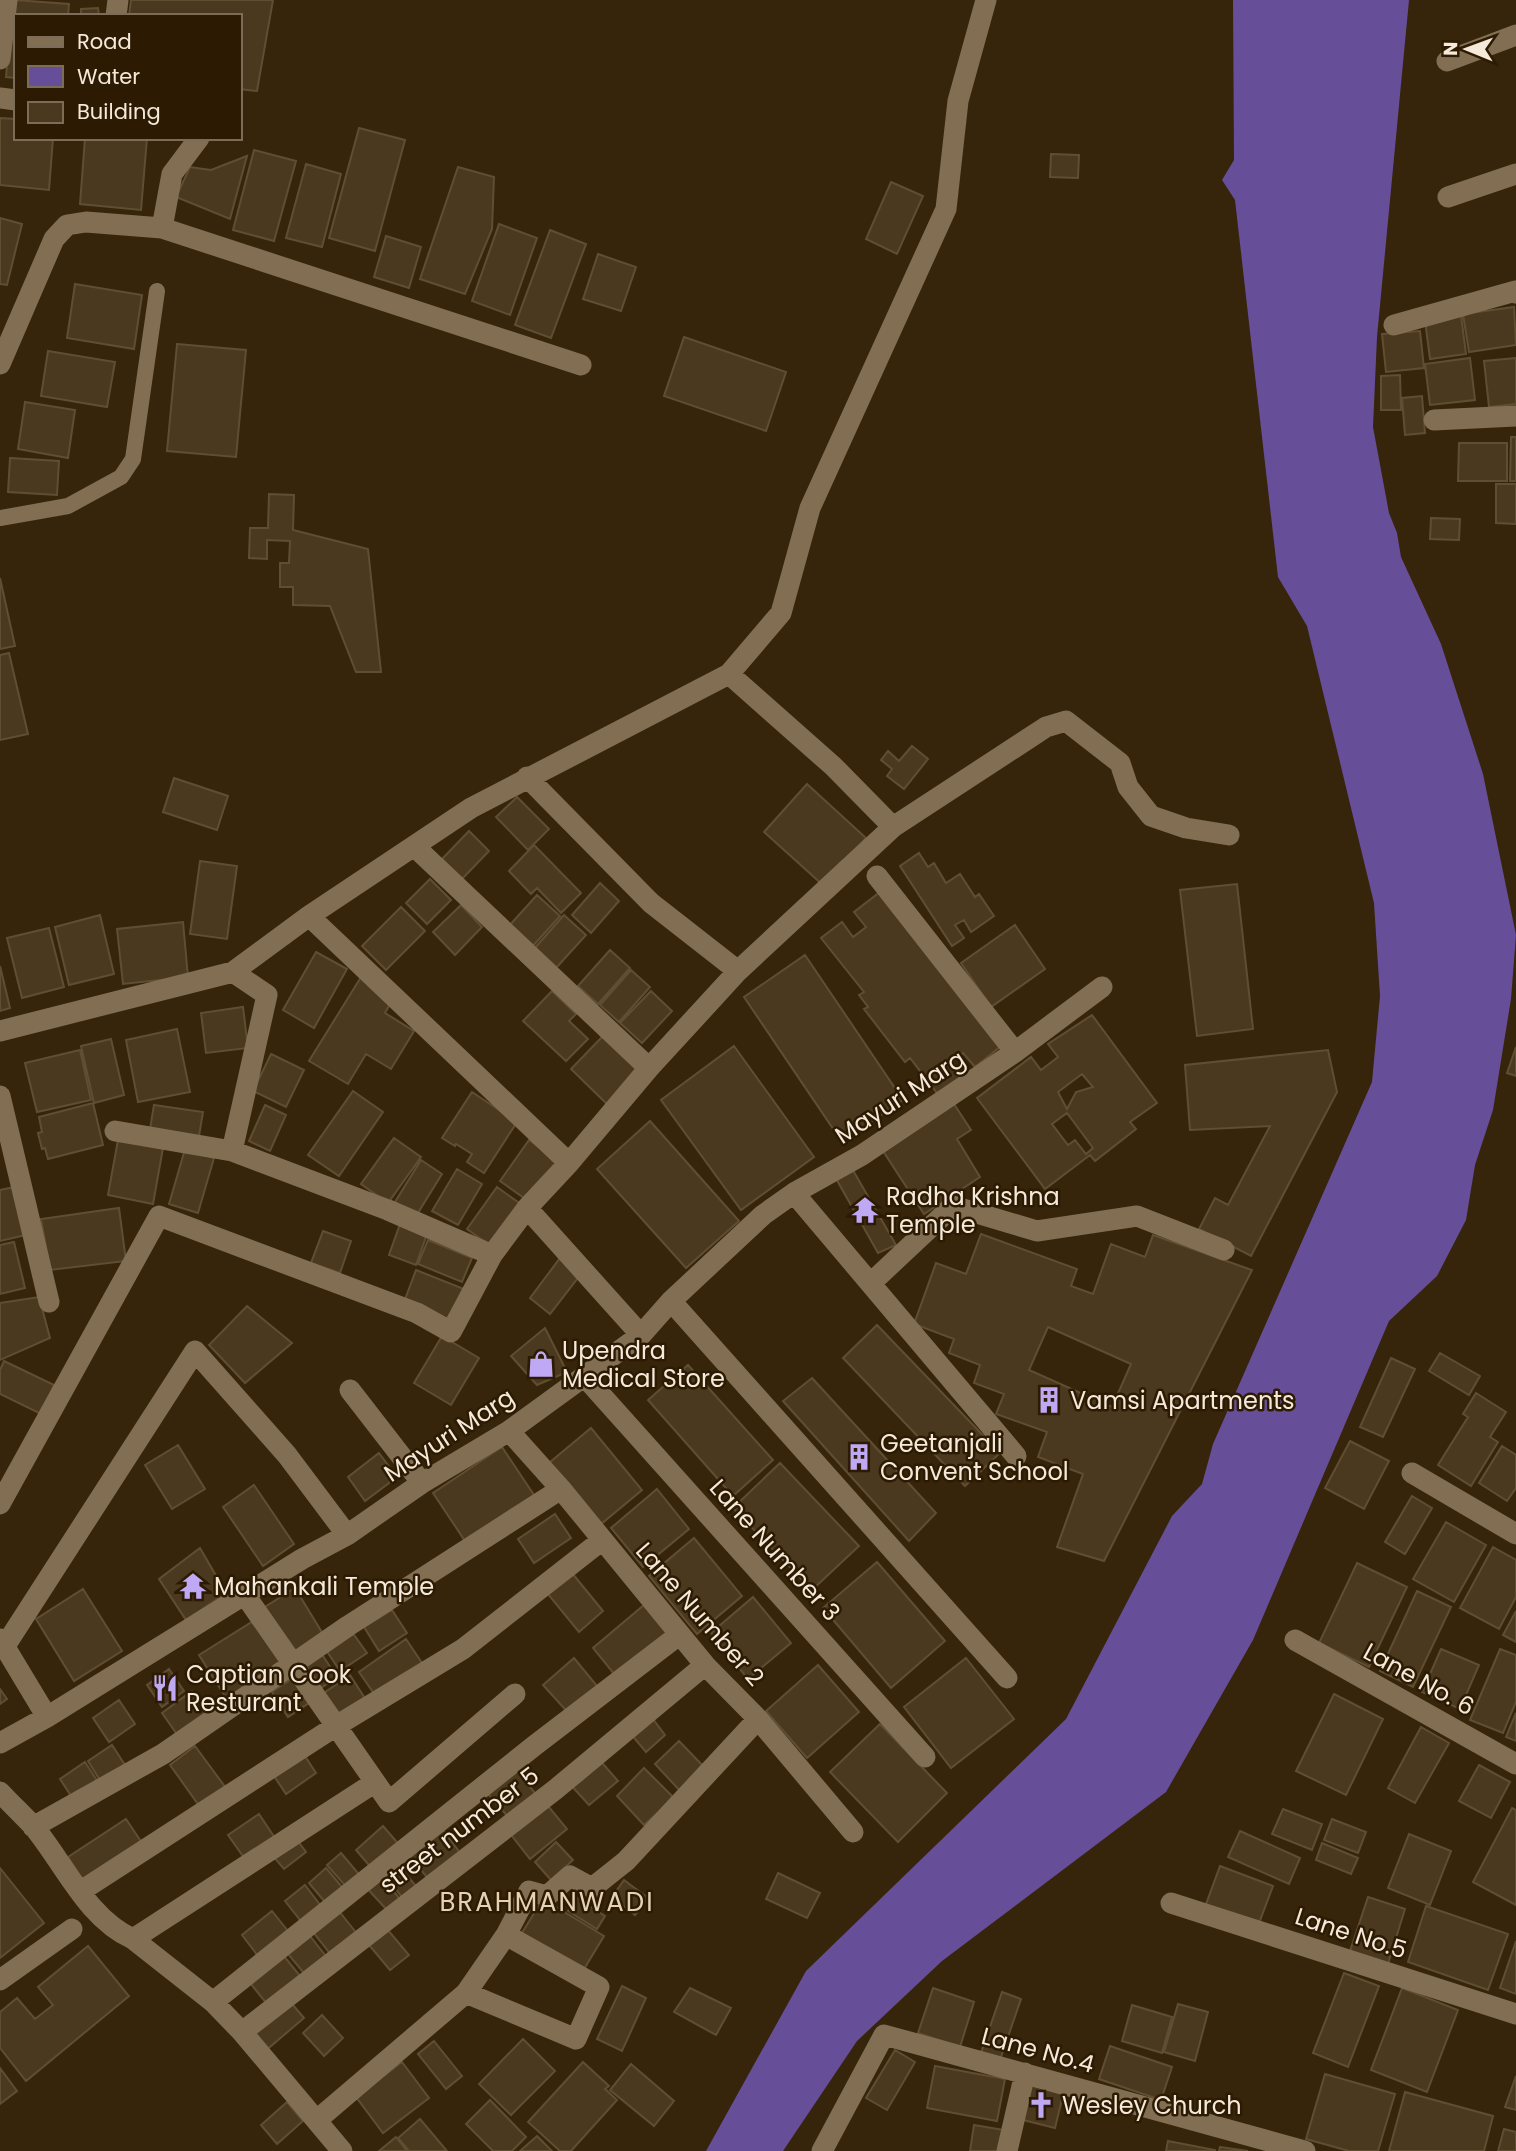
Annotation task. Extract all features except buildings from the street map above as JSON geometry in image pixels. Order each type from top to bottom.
[{"type":"street","points":[[0,59],[7,0]]},
{"type":"street","points":[[0,1031],[233,972],[309,916],[471,808],[729,674],[781,613],[810,509],[946,209],[958,101],[986,0]]},
{"type":"street","points":[[1447,61],[1516,35]]},
{"type":"street","points":[[162,228],[173,174],[198,140]]},
{"type":"street","points":[[1448,198],[1516,174]]},
{"type":"street","points":[[0,364],[54,239],[67,225],[86,222],[162,228],[581,365]]},
{"type":"street","points":[[1394,325],[1516,291]]},
{"type":"street","points":[[1434,420],[1516,416]]},
{"type":"street","points":[[729,674],[833,766],[893,827]]},
{"type":"street","points":[[0,1504],[159,1216],[417,1313],[450,1332],[492,1255],[527,1208],[738,971],[893,827],[1046,727],[1066,721],[1120,764],[1129,787],[1151,816],[1186,828],[1229,835]]},
{"type":"street","points":[[527,777],[651,903],[738,971]]},
{"type":"street","points":[[415,847],[649,1068]]},
{"type":"street","points":[[877,876],[1015,1052]]},
{"type":"street","points":[[309,916],[569,1163]]},
{"type":"street","points":[[232,1151],[267,995],[233,972]]},
{"type":"street","name":"Mayuri Marg","points":[[0,1743],[47,1717],[302,1559],[346,1535],[422,1483],[509,1431],[641,1335],[671,1301],[763,1215],[794,1193],[863,1155],[1015,1052],[1102,987]]},
{"type":"street","points":[[0,1096],[49,1302]]},
{"type":"street","points":[[115,1131],[232,1151],[388,1210],[492,1255]]},
{"type":"street","points":[[794,1193],[1016,1456]]},
{"type":"street","points":[[871,1283],[953,1206],[1037,1231],[1137,1216],[1224,1250]]},
{"type":"street","points":[[527,1208],[641,1335]]},
{"type":"street","points":[[671,1301],[1007,1678]]},
{"type":"street","points":[[47,1717],[2,1643],[195,1351],[288,1455],[346,1535]]},
{"type":"street","name":"Lane Number 3","points":[[585,1377],[925,1757]]},
{"type":"street","points":[[350,1390],[422,1483]]},
{"type":"street","name":"Lane Number 2","points":[[509,1431],[561,1489],[705,1665],[758,1719],[853,1832]]},
{"type":"street","points":[[1412,1473],[1516,1534]]},
{"type":"street","points":[[33,1827],[163,1754],[348,1626],[561,1489]]},
{"type":"street","points":[[81,1891],[336,1726],[463,1649],[601,1541]]},
{"type":"street","points":[[245,1595],[389,1802],[515,1695]]},
{"type":"street","points":[[214,2002],[534,1746],[680,1635]]},
{"type":"street","name":"Lane No. 6","points":[[1295,1640],[1516,1763]]},
{"type":"street","name":"street number 5","points":[[242,2032],[556,1789],[705,1665]]},
{"type":"street","points":[[317,2120],[466,1993],[506,1935],[529,1891],[547,1896],[570,1876],[592,1888],[626,1861],[758,1719]]},
{"type":"street","points":[[133,1939],[374,1783]]},
{"type":"street","points":[[0,1792],[33,1827],[99,1916],[214,2002],[342,2151]]},
{"type":"street","name":"Lane No.5","points":[[1171,1903],[1516,2014]]},
{"type":"street","points":[[0,1980],[72,1929]]},
{"type":"street","points":[[466,1993],[576,2039],[599,1987],[506,1935]]},
{"type":"street","name":"Lane No.4","points":[[822,2151],[884,2035],[1305,2151]]},
{"type":"street","points":[[1007,2151],[1025,2073]]},
{"type":"lane","points":[[0,518],[68,506],[121,477],[133,459],[157,291]]},
{"type":"water","points":[[1233,0],[1409,0],[1377,337],[1373,427],[1389,513],[1397,533],[1401,557],[1441,644],[1483,774],[1516,935],[1511,999],[1493,1110],[1475,1165],[1466,1220],[1437,1276],[1389,1321],[1253,1640],[1166,1792],[942,1961],[857,2041],[783,2151],[706,2151],[806,1971],[1066,1719],[1172,1516],[1202,1484],[1213,1444],[1372,1082],[1380,996],[1374,903],[1307,626],[1278,577],[1235,200],[1222,180],[1234,160]]},
{"type":"place","name":"Radha Krishna Temple","points":[[865,1210]]},
{"type":"place","name":"Upendra Medical Store","points":[[541,1364]]},
{"type":"place","name":"Vamsi Apartments","points":[[1049,1400]]},
{"type":"place","name":"Geetanjali Convent School","points":[[859,1457]]},
{"type":"place","name":"Mahankali Temple","points":[[193,1586]]},
{"type":"place","name":"Captian Cook Resturant","points":[[165,1688]]},
{"type":"place","name":"Wesley Church","points":[[1041,2105]]},
{"type":"district","name":"BRAHMANWADI","points":[[547,1902]]}]
